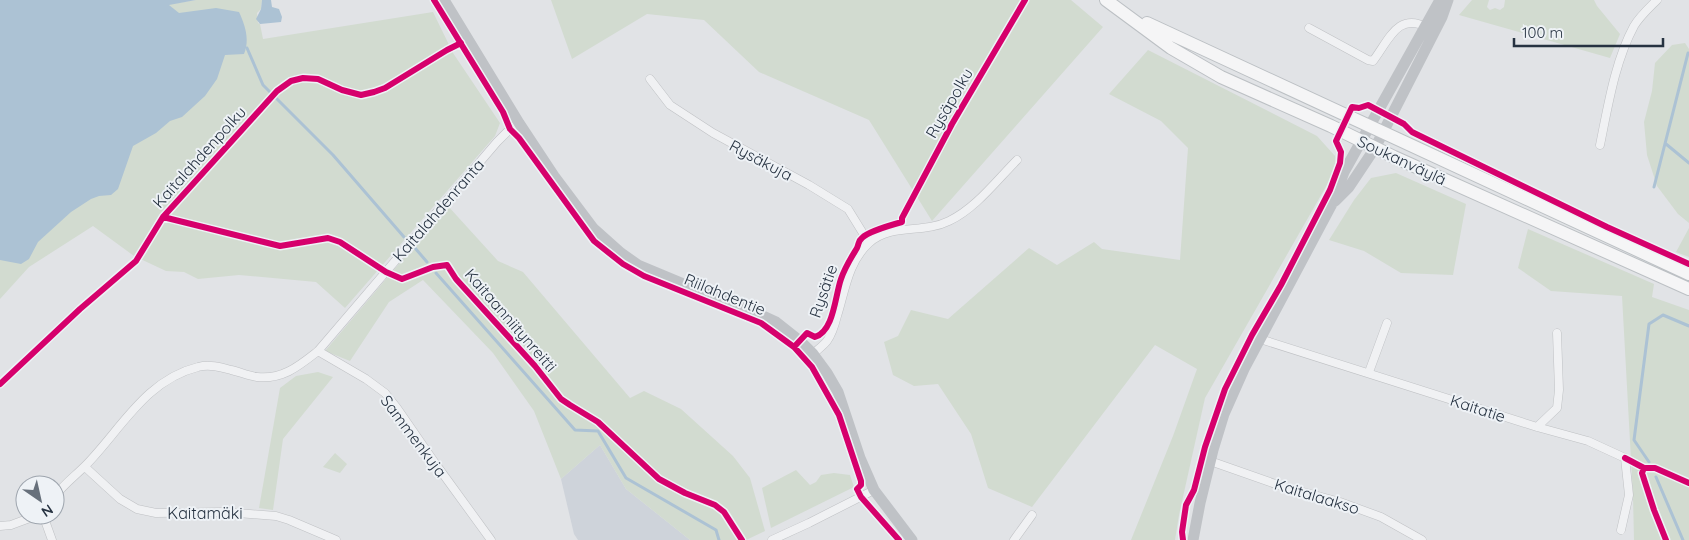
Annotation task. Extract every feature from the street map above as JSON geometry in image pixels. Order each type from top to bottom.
[{"type":"main road","name":"Riilahdentie","points":[[444,0],[519,123],[554,176],[593,228],[621,253],[638,265],[776,322],[813,354],[828,373],[838,392],[860,458],[874,490],[912,540]]},
{"type":"main road","name":"Soukanväylä","points":[[1106,0],[1171,48],[1222,77],[1689,289]]},
{"type":"main road","points":[[1332,204],[1349,187],[1383,133],[1430,29],[1440,0]]},
{"type":"main road","points":[[1193,540],[1210,461],[1224,414],[1244,369],[1332,204],[1344,172],[1361,141],[1448,0]]},
{"type":"main road","name":"Soukanväylä","points":[[1124,13],[1689,274]]},
{"type":"street","points":[[1600,145],[1614,80],[1634,25],[1657,0]]},
{"type":"street","points":[[1309,28],[1373,61],[1400,24],[1412,21],[1430,29]]},
{"type":"street","name":"Rysäkuja","points":[[650,79],[670,105],[713,133],[809,185],[848,209],[869,243]]},
{"type":"street","name":"Kaitalahdenranta","points":[[65,485],[84,467],[146,396],[158,386],[180,373],[198,367],[218,366],[258,377],[275,376],[293,370],[318,351],[496,142],[519,123]]},
{"type":"street","name":"Rysätie","points":[[813,354],[827,340],[833,330],[848,277],[856,259],[869,243],[890,232],[902,229],[933,227],[948,222],[964,212],[982,196],[1017,160]]},
{"type":"street","points":[[1369,372],[1387,323]]},
{"type":"street","points":[[1537,427],[1557,408],[1559,390],[1557,333]]},
{"type":"street","name":"Kaitatie","points":[[1260,339],[1369,372],[1537,427],[1588,441],[1625,458],[1629,495],[1622,530]]},
{"type":"street","name":"Sammenkuja","points":[[318,351],[366,379],[385,393],[491,540]]},
{"type":"street","name":"Kaitalaakso","points":[[1210,461],[1282,486],[1340,502],[1376,515],[1422,540]]},
{"type":"street","name":"Kaitamäki","points":[[84,467],[120,499],[138,509],[156,513],[226,512],[276,516],[336,540]]},
{"type":"street","points":[[772,540],[874,490]]},
{"type":"street","points":[[1014,540],[1032,515]]},
{"type":"street","points":[[0,526],[15,524]]},
{"type":"street","points":[[46,525],[52,540]]},
{"type":"shaded area","points":[[196,0],[262,0],[261,9],[257,13],[263,39],[433,12],[453,53],[500,123],[495,136],[345,308],[316,282],[239,275],[198,279],[184,272],[166,271],[134,256],[93,226],[29,267],[0,299],[0,105],[111,13]]},
{"type":"shaded area","points":[[551,0],[1071,0],[1103,27],[932,221],[869,120],[759,72],[704,20],[647,14],[572,59]]},
{"type":"shaded area","points":[[1472,0],[1489,0],[1487,7],[1490,10],[1495,8],[1500,10],[1504,7],[1505,0],[1594,0],[1620,34],[1610,58],[1459,15]]},
{"type":"shaded area","points":[[1685,43],[1689,49],[1689,223],[1678,214],[1657,186],[1647,155],[1644,122],[1652,91],[1655,63],[1672,45]]},
{"type":"shaded area","points":[[1148,50],[1317,136],[1335,156],[1336,169],[1205,398],[1175,540],[1131,540],[1173,436],[1197,369],[1155,345],[1032,507],[988,488],[971,434],[938,384],[914,386],[893,375],[884,342],[898,336],[911,310],[948,319],[1029,248],[1057,265],[1094,242],[1102,249],[1180,260],[1188,148],[1161,121],[1109,94]]},
{"type":"shaded area","points":[[1396,173],[1466,204],[1453,275],[1401,273],[1364,251],[1329,240],[1354,200],[1371,178]]},
{"type":"shaded area","points":[[448,206],[498,261],[523,272],[630,398],[644,391],[681,409],[733,456],[750,478],[765,531],[746,540],[690,540],[626,489],[600,445],[561,479],[534,411],[493,353],[423,280],[389,302],[350,361],[325,351]]},
{"type":"shaded area","points":[[1689,228],[1689,257],[1676,252]]},
{"type":"shaded area","points":[[1528,229],[1654,284],[1652,297],[1689,310],[1689,540],[1634,540],[1622,296],[1551,291],[1518,268]]},
{"type":"shaded area","points":[[318,372],[333,377],[283,439],[273,510],[259,508],[280,388],[296,376]]},
{"type":"shaded area","points":[[600,445],[626,489],[690,540],[578,540],[574,534],[561,479]]},
{"type":"shaded area","points":[[335,453],[347,464],[340,473],[323,467]]},
{"type":"shaded area","points":[[796,470],[810,485],[816,482],[821,475],[834,473],[850,475],[854,487],[771,528],[762,488]]},
{"type":"water","points":[[0,0],[196,0],[169,5],[179,13],[216,8],[239,12],[247,38],[244,54],[225,55],[217,79],[205,96],[182,117],[170,121],[156,133],[133,146],[118,189],[111,195],[91,199],[71,212],[38,242],[29,259],[21,264],[0,260]]},
{"type":"water","points":[[262,0],[271,0],[272,7],[279,9],[282,17],[281,22],[260,24],[256,19],[261,9]]},
{"type":"waterway","points":[[247,48],[263,85],[333,155],[404,237]]},
{"type":"waterway","points":[[1654,187],[1688,53]]},
{"type":"waterway","points":[[1666,144],[1689,163]]},
{"type":"waterway","points":[[415,248],[427,262]]},
{"type":"waterway","points":[[436,273],[575,430],[598,431],[626,478],[716,530],[719,540]]},
{"type":"waterway","points":[[1649,462],[1634,440],[1649,324],[1663,315],[1689,326]]},
{"type":"waterway","points":[[1656,477],[1683,540]]},
{"type":"cycle path","points":[[434,0],[503,112],[510,129],[519,138],[594,241],[623,264],[644,276],[761,323],[794,347],[812,367],[839,415],[861,481],[861,485],[857,489],[861,497],[899,540]]},
{"type":"cycle path","name":"Rysäpolku","points":[[794,347],[807,333],[815,337],[826,328],[833,312],[843,275],[859,241],[865,235],[902,222],[902,218],[952,124],[1025,0]]},
{"type":"cycle path","name":"Kaitalahdenpolku","points":[[0,384],[80,309],[136,261],[163,217],[277,91],[291,81],[303,78],[318,79],[342,90],[361,95],[374,92],[385,88],[461,43]]},
{"type":"cycle path","points":[[1183,540],[1182,532],[1186,505],[1194,490],[1205,447],[1225,389],[1330,190],[1340,163],[1341,152],[1336,141],[1352,107],[1359,108],[1368,105],[1404,124],[1412,132],[1607,227],[1689,264]]},
{"type":"cycle path","name":"Kaitalahdenpolku","points":[[163,217],[280,246],[328,238],[340,242],[386,272],[402,279],[433,267],[447,265],[456,279],[535,366],[561,399],[598,422],[659,479],[685,493],[715,505],[724,512],[742,540]]},
{"type":"cycle path","points":[[1625,458],[1644,468],[1655,468],[1689,483]]},
{"type":"cycle path","points":[[1644,468],[1642,473],[1666,540]]}]
